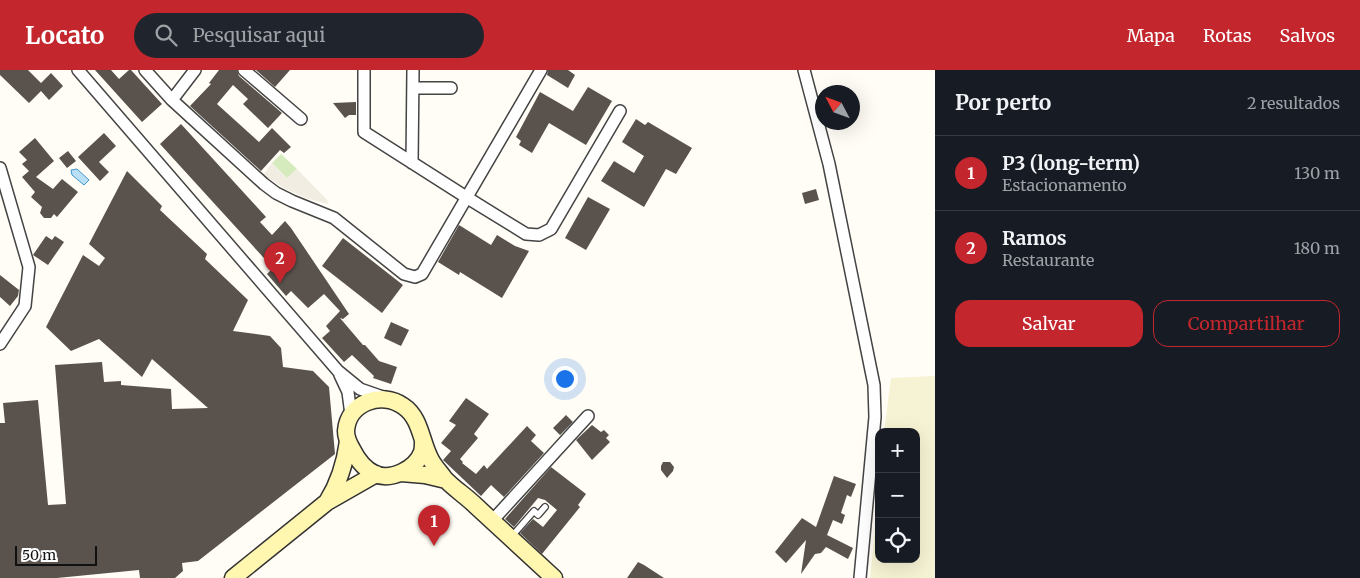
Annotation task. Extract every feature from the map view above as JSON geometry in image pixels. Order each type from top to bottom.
[{"type":"street","points":[[78,70],[338,371],[360,389],[387,398],[404,407],[413,416],[418,426],[429,458],[446,480],[554,578]]},
{"type":"street","points":[[145,70],[172,100],[270,188],[292,201],[334,218],[404,274],[414,277],[422,274],[541,70]]},
{"type":"street","points":[[172,100],[195,70]]},
{"type":"street","points":[[244,70],[301,119]]},
{"type":"street","points":[[364,70],[364,132],[466,198],[526,234],[539,235],[550,229],[620,111]]},
{"type":"street","points":[[412,163],[413,70]]},
{"type":"street","points":[[804,70],[829,164],[874,385],[875,417],[860,578]]},
{"type":"street","points":[[413,88],[451,88]]},
{"type":"street","points":[[0,168],[29,267],[25,306],[0,344]]},
{"type":"street","points":[[338,371],[348,392],[351,415],[346,432],[348,441],[358,460],[376,474],[392,475],[401,473],[425,475],[446,480]]},
{"type":"street","points":[[351,415],[360,405],[368,401],[387,398]]},
{"type":"street","points":[[492,521],[588,416]]},
{"type":"street","points":[[327,502],[337,486],[345,463],[348,441]]},
{"type":"street","points":[[401,473],[413,465],[422,452],[423,441]]},
{"type":"street","points":[[233,578],[327,502],[376,474]]},
{"type":"lane","points":[[511,538],[534,511],[538,515],[546,507]]},
{"type":"shaded area","points":[[272,163],[287,178],[297,169],[329,202],[327,204],[306,198],[263,175]]},
{"type":"shaded area","points":[[935,376],[935,578],[870,578],[875,527],[875,563],[920,563],[920,428],[885,428],[891,378]]},
{"type":"green space","points":[[281,154],[297,169],[287,178],[272,163]]},
{"type":"water","points":[[77,169],[89,180],[84,185],[72,175],[71,170]]},
{"type":"building","points":[[0,70],[28,70],[41,83],[51,73],[63,86],[49,100],[41,91],[29,103],[0,75]]},
{"type":"building","points":[[95,70],[111,70],[119,79],[131,70],[162,104],[142,122]]},
{"type":"building","points":[[219,70],[237,70],[239,76],[282,113],[268,128],[243,104],[248,99],[233,85],[217,104],[259,142],[272,128],[291,147],[284,153],[280,150],[261,171],[190,106],[211,84],[209,83]]},
{"type":"building","points":[[256,70],[290,70],[275,87]]},
{"type":"building","points":[[548,70],[568,70],[575,75],[568,88],[547,75]]},
{"type":"building","points":[[588,87],[612,101],[586,145],[549,123],[532,153],[519,145],[521,141],[516,137],[540,92],[573,111]]},
{"type":"building","points":[[356,102],[356,115],[349,115],[345,118],[333,103]]},
{"type":"building","points":[[636,119],[645,125],[648,122],[692,148],[676,174],[666,169],[644,207],[601,181],[614,161],[634,173],[644,156],[622,142]]},
{"type":"building","points":[[181,124],[266,217],[260,222],[272,235],[285,221],[291,228],[349,314],[343,319],[340,318],[379,361],[397,367],[391,384],[373,378],[374,376],[352,355],[344,362],[322,338],[330,331],[326,326],[340,311],[324,294],[308,308],[291,291],[286,296],[267,274],[273,268],[160,144]]},
{"type":"building","points":[[104,133],[116,146],[99,162],[109,172],[100,181],[78,157]]},
{"type":"building","points":[[35,138],[54,161],[36,177],[53,189],[62,179],[78,192],[57,217],[54,214],[51,218],[44,218],[40,213],[42,207],[31,197],[35,192],[22,177],[29,171],[22,164],[27,160],[19,152]]},
{"type":"building","points":[[68,151],[76,161],[67,168],[59,158]]},
{"type":"building","points":[[127,171],[162,206],[160,210],[207,254],[205,259],[248,300],[233,331],[270,336],[281,348],[283,367],[313,371],[329,387],[335,454],[198,561],[182,563],[183,571],[175,578],[140,578],[139,570],[57,578],[0,578],[0,423],[5,423],[3,403],[38,400],[48,505],[66,504],[55,365],[102,362],[104,382],[121,381],[121,385],[171,389],[172,409],[208,408],[152,359],[142,377],[99,339],[71,351],[46,327],[83,255],[99,266],[105,258],[89,244]]},
{"type":"building","points":[[816,189],[819,200],[805,204],[802,193]]},
{"type":"building","points":[[588,197],[610,209],[586,250],[565,238]]},
{"type":"building","points":[[459,225],[491,245],[497,235],[515,246],[529,251],[502,298],[460,272],[459,275],[438,262]]},
{"type":"building","points":[[46,236],[52,240],[55,236],[64,242],[48,265],[33,255]]},
{"type":"building","points":[[343,238],[403,285],[382,313],[322,266]]},
{"type":"building","points":[[0,275],[19,290],[18,296],[10,306],[0,297]]},
{"type":"building","points":[[391,322],[409,330],[401,346],[384,338]]},
{"type":"building","points":[[466,398],[489,414],[474,434],[478,438],[460,459],[462,463],[476,474],[484,465],[487,469],[527,426],[536,435],[531,441],[544,453],[504,497],[491,485],[481,496],[443,460],[451,451],[441,443],[456,425],[449,421]]},
{"type":"building","points":[[566,415],[573,422],[560,435],[553,428]]},
{"type":"building","points":[[592,425],[601,432],[604,430],[609,435],[606,438],[610,442],[592,460],[576,440]]},
{"type":"building","points":[[663,462],[670,462],[674,467],[667,478],[661,470]]},
{"type":"building","points":[[551,467],[586,494],[578,505],[580,507],[542,554],[520,533],[533,519],[543,527],[557,510],[545,500],[538,498],[514,527],[505,519]]},
{"type":"building","points":[[834,476],[856,484],[851,497],[847,495],[841,513],[845,515],[842,524],[833,520],[827,535],[853,548],[848,559],[826,547],[821,553],[815,554],[801,574],[806,540],[786,563],[775,552],[802,518],[816,527]]},
{"type":"building","points":[[638,562],[644,565],[664,578],[627,578]]},
{"type":"place","name":"Ramos","points":[[280,283]]},
{"type":"place","name":"P3 (long-term)","points":[[434,546]]}]
